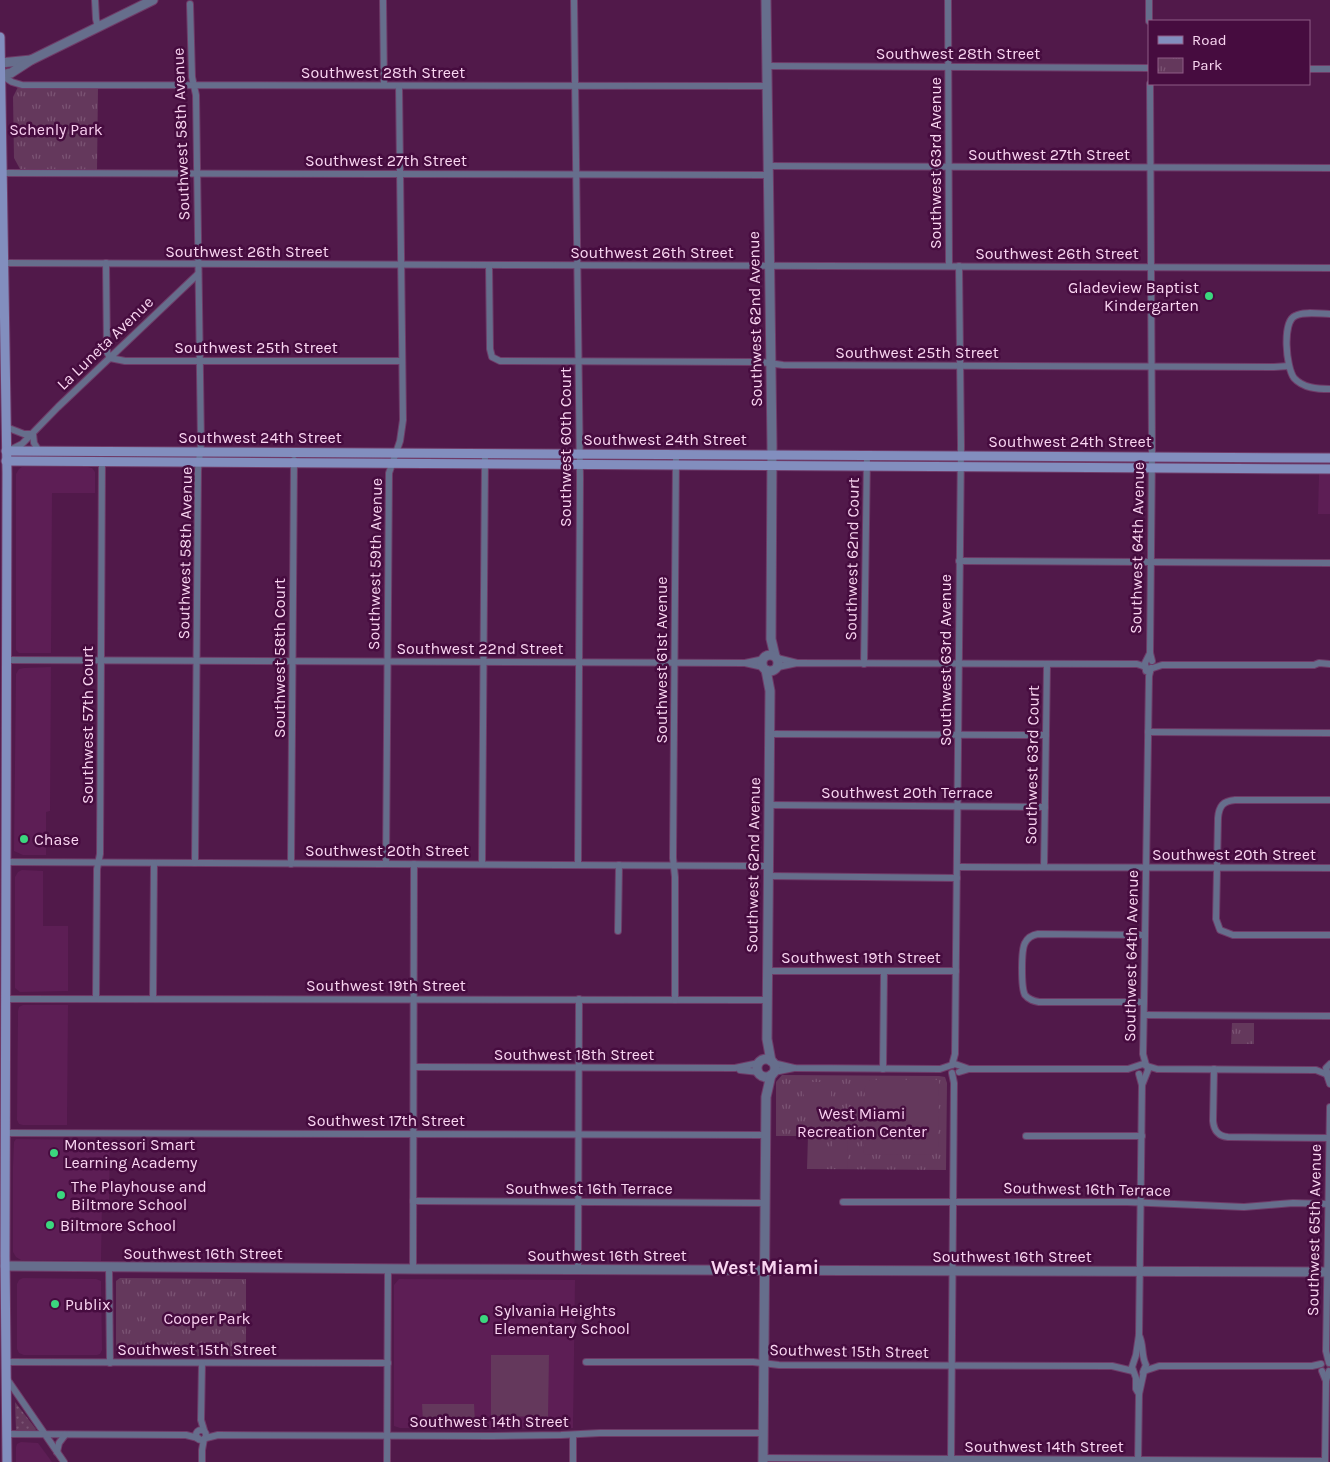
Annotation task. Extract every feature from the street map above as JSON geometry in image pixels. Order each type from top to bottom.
[{"type":"main road","points":[[0,37],[2,264],[6,426],[3,451],[6,660],[3,737],[6,862],[6,998],[3,1014],[3,1118],[6,1133],[3,1305],[6,1362],[7,1462]]},
{"type":"main road","name":"Southwest 24th Street","points":[[3,451],[1330,458]]},
{"type":"main road","name":"Southwest 24th Street","points":[[3,461],[1330,469]]},
{"type":"street","points":[[95,0],[98,27]]},
{"type":"street","points":[[0,75],[11,72],[31,60],[154,0]]},
{"type":"street","points":[[383,0],[384,86]]},
{"type":"street","name":"Southwest 60th Court","points":[[574,0],[580,454],[578,865]]},
{"type":"street","name":"Southwest 62nd Avenue","points":[[766,0],[772,455],[766,1000],[767,1039],[773,1068],[766,1096]]},
{"type":"street","name":"Southwest 63rd Avenue","points":[[948,0],[949,266]]},
{"type":"street","points":[[1149,0],[1149,20]]},
{"type":"street","name":"Southwest 58th Avenue","points":[[191,1],[192,77],[196,95],[201,452],[199,463],[196,863]]},
{"type":"street","points":[[0,63],[31,60]]},
{"type":"street","name":"Southwest 28th Street","points":[[767,66],[1148,68]]},
{"type":"street","points":[[1310,69],[1330,69]]},
{"type":"street","name":"Southwest 28th Street","points":[[0,75],[22,85],[767,86]]},
{"type":"street","name":"Southwest 64th Avenue","points":[[1143,1065],[1152,468],[1150,85]]},
{"type":"street","name":"Southwest 59th Avenue","points":[[386,864],[389,473],[397,453],[402,428],[399,86]]},
{"type":"street","name":"Southwest 27th Street","points":[[2,173],[576,174],[949,166],[1330,168]]},
{"type":"street","points":[[106,263],[107,348],[110,358]]},
{"type":"street","name":"Southwest 26th Street","points":[[2,264],[1330,268]]},
{"type":"street","name":"Southwest 25th Street","points":[[489,265],[490,349],[493,358],[503,361],[771,363],[783,365],[1289,366]]},
{"type":"street","name":"Southwest 63rd Avenue","points":[[955,1069],[961,467],[959,266]]},
{"type":"street","name":"La Luneta Avenue","points":[[3,451],[22,444],[58,407],[198,274]]},
{"type":"street","points":[[1330,314],[1297,315],[1291,319],[1287,331],[1289,366],[1293,377],[1303,384],[1315,388],[1330,389]]},
{"type":"street","name":"Southwest 25th Street","points":[[110,358],[125,361],[402,361]]},
{"type":"street","points":[[6,426],[24,434],[33,434],[34,445],[39,450]]},
{"type":"street","name":"Southwest 57th Court","points":[[96,998],[96,870],[100,854],[102,451]]},
{"type":"street","name":"Southwest 58th Court","points":[[291,864],[294,452]]},
{"type":"street","points":[[482,864],[485,453]]},
{"type":"street","name":"Southwest 61st Avenue","points":[[675,1000],[676,454]]},
{"type":"street","name":"Southwest 62nd Court","points":[[864,664],[867,455]]},
{"type":"street","points":[[959,560],[1330,563]]},
{"type":"street","name":"Southwest 22nd Street","points":[[6,660],[1149,664]]},
{"type":"street","points":[[1314,665],[1319,663],[1330,664]]},
{"type":"street","name":"Southwest 63rd Court","points":[[1044,867],[1047,664]]},
{"type":"street","points":[[1149,664],[1314,665],[1330,668]]},
{"type":"street","points":[[1148,732],[1330,733]]},
{"type":"street","points":[[769,734],[1046,736]]},
{"type":"street","points":[[1330,800],[1235,800],[1227,801],[1222,805],[1218,818],[1216,919],[1220,930],[1237,936],[1330,935]]},
{"type":"street","name":"Southwest 20th Terrace","points":[[769,805],[1045,807]]},
{"type":"street","name":"Southwest 20th Street","points":[[6,862],[768,866]]},
{"type":"street","points":[[153,998],[154,863]]},
{"type":"street","points":[[413,1269],[414,864]]},
{"type":"street","points":[[618,931],[619,865]]},
{"type":"street","name":"Southwest 20th Street","points":[[957,867],[1330,868]]},
{"type":"street","points":[[768,876],[957,878]]},
{"type":"street","points":[[1144,1002],[1040,1002],[1032,1000],[1027,997],[1023,989],[1023,951],[1024,944],[1028,939],[1042,934],[1145,935]]},
{"type":"street","name":"Southwest 19th Street","points":[[767,971],[956,971]]},
{"type":"street","points":[[883,1069],[884,971]]},
{"type":"street","name":"Southwest 19th Street","points":[[6,998],[766,1000]]},
{"type":"street","points":[[578,1270],[579,999]]},
{"type":"street","points":[[1144,1015],[1330,1016]]},
{"type":"street","name":"Southwest 62nd Avenue","points":[[763,1460],[766,1096],[760,1068],[767,1039]]},
{"type":"street","points":[[1330,1057],[1328,1065],[1330,1084]]},
{"type":"street","points":[[767,1060],[773,1068],[766,1077],[760,1068],[767,1060]]},
{"type":"street","points":[[773,1068],[1128,1069],[1143,1065],[1156,1069],[1316,1070],[1328,1065]]},
{"type":"street","points":[[1139,1394],[1136,1389],[1134,1362],[1139,1335],[1142,1085],[1143,1074],[1148,1070],[1143,1065]]},
{"type":"street","points":[[1143,1065],[1137,1068],[1143,1074]]},
{"type":"street","name":"Southwest 18th Street","points":[[414,1067],[760,1068]]},
{"type":"street","points":[[951,1461],[955,1069]]},
{"type":"street","points":[[1128,1069],[1143,1074],[1156,1069]]},
{"type":"street","points":[[1214,1070],[1213,1122],[1217,1133],[1228,1137],[1330,1138]]},
{"type":"street","points":[[1316,1070],[1328,1075]]},
{"type":"street","name":"Southwest 65th Avenue","points":[[1325,1462],[1330,1108]]},
{"type":"street","name":"Southwest 17th Street","points":[[6,1133],[766,1135]]},
{"type":"street","points":[[1026,1136],[1142,1136]]},
{"type":"street","name":"Southwest 16th Terrace","points":[[413,1202],[765,1203]]},
{"type":"street","name":"Southwest 16th Terrace","points":[[843,1202],[1141,1203],[1244,1207],[1329,1204]]},
{"type":"street","name":"Southwest 16th Street","points":[[5,1266],[1328,1272]]},
{"type":"street","points":[[109,1267],[110,1363]]},
{"type":"street","points":[[387,1462],[388,1269]]},
{"type":"street","points":[[1138,1461],[1139,1394],[1146,1365],[1142,1340],[1139,1335]]},
{"type":"street","points":[[1134,1362],[1139,1359],[1159,1366],[1327,1367]]},
{"type":"street","name":"Southwest 15th Street","points":[[6,1362],[388,1363]]},
{"type":"street","name":"Southwest 15th Street","points":[[586,1362],[1112,1366],[1134,1371]]},
{"type":"street","name":"Southwest 15th Street","points":[[1112,1366],[1134,1362]]},
{"type":"street","points":[[202,1363],[202,1462]]},
{"type":"street","points":[[1134,1371],[1139,1373],[1159,1366]]},
{"type":"street","points":[[6,1378],[64,1462]]},
{"type":"street","name":"Southwest 14th Street","points":[[7,1434],[386,1435],[763,1433]]},
{"type":"street","points":[[573,1434],[573,1462]]},
{"type":"street","points":[[57,1452],[59,1443],[65,1435]]},
{"type":"street","name":"Southwest 14th Street","points":[[763,1460],[1325,1462]]},
{"type":"shaded area","points":[[22,467],[88,467],[92,468],[95,472],[95,493],[52,493],[51,653],[19,653],[16,650],[16,474]]},
{"type":"shaded area","points":[[1319,474],[1330,474],[1330,514],[1318,514]]},
{"type":"shaded area","points":[[51,667],[50,811],[46,812],[46,855],[23,855],[14,851],[16,674],[19,669],[24,668]]},
{"type":"shaded area","points":[[22,870],[43,871],[43,926],[68,926],[68,991],[20,992],[15,988],[15,877]]},
{"type":"shaded area","points":[[23,1005],[68,1005],[67,1125],[23,1125],[19,1124],[17,1120],[18,1011],[19,1007]]},
{"type":"shaded area","name":"The Playhouse and Biltmore School","points":[[16,1139],[110,1140],[109,1201],[102,1202],[101,1261],[21,1260],[16,1257],[13,1252],[13,1166],[14,1142]]},
{"type":"shaded area","name":"Publix","points":[[23,1278],[96,1279],[101,1281],[102,1350],[100,1354],[24,1355],[19,1353],[17,1349],[17,1284]]},
{"type":"shaded area","name":"Sylvania Heights Elementary School","points":[[399,1279],[575,1280],[573,1428],[400,1428],[394,1426],[394,1285]]},
{"type":"shaded area","points":[[21,1442],[38,1443],[52,1462],[16,1462],[16,1447]]},
{"type":"green space","name":"Schenly Park","points":[[18,87],[98,88],[97,170],[20,169],[14,158],[13,97]]},
{"type":"green space","points":[[1232,1023],[1254,1023],[1254,1044],[1231,1044]]},
{"type":"green space","name":"West Miami Recreation Center","points":[[782,1075],[945,1077],[947,1083],[946,1170],[807,1169],[808,1136],[776,1136],[776,1082]]},
{"type":"green space","points":[[870,1080],[939,1080],[938,1149],[931,1155],[863,1154],[865,1087]]},
{"type":"green space","points":[[804,1082],[831,1082],[831,1116],[804,1116]]},
{"type":"green space","points":[[810,1136],[825,1136],[825,1168],[810,1168]]},
{"type":"green space","points":[[832,1136],[848,1136],[847,1168],[832,1168]]},
{"type":"green space","name":"Cooper Park","points":[[120,1278],[246,1279],[246,1356],[121,1356],[116,1351],[116,1281]]},
{"type":"green space","points":[[491,1355],[549,1355],[548,1417],[491,1416]]},
{"type":"green space","points":[[15,1402],[36,1429],[35,1431],[16,1430]]},
{"type":"green space","points":[[422,1404],[474,1404],[475,1422],[423,1423]]},
{"type":"place","name":"Gladeview Baptist Kindergarten","points":[[1209,296]]},
{"type":"place","name":"Chase","points":[[24,839]]},
{"type":"place","name":"Montessori Smart Learning Academy","points":[[54,1153]]},
{"type":"place","name":"The Playhouse and Biltmore School","points":[[61,1195]]},
{"type":"place","name":"Biltmore School","points":[[50,1225]]},
{"type":"place","name":"Publix","points":[[55,1304]]},
{"type":"place","name":"Sylvania Heights Elementary School","points":[[484,1319]]},
{"type":"district","name":"West Miami","points":[[765,1268]]}]
